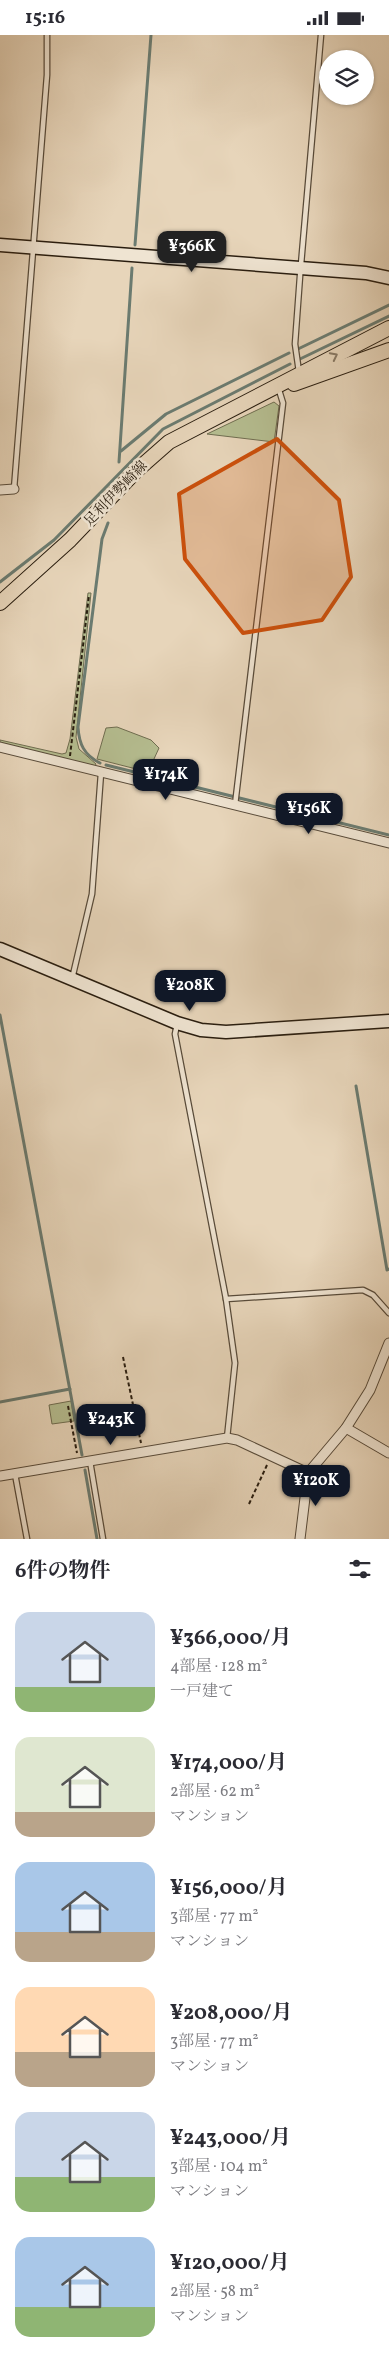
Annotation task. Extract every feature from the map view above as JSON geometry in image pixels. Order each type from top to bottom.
[{"type":"main road","name":"足利伊勢崎線","points":[[0,603],[70,540],[154,453],[181,434],[389,328]]},
{"type":"main road","name":"足利伊勢崎線","points":[[244,402],[389,350]]},
{"type":"street","points":[[0,245],[366,273],[389,278]]},
{"type":"street","points":[[0,490],[14,489]]},
{"type":"street","points":[[0,747],[389,843]]},
{"type":"street","points":[[0,949],[177,1023],[201,1030],[226,1032],[389,1021]]},
{"type":"street","points":[[300,1539],[308,1473],[346,1427],[370,1390],[389,1343]]},
{"type":"street","points":[[346,1427],[389,1453]]},
{"type":"street","points":[[0,1476],[227,1438],[308,1473]]},
{"type":"lane","points":[[14,489],[47,75],[46,35]]},
{"type":"lane","points":[[300,373],[296,344],[300,268],[321,35]]},
{"type":"lane","points":[[235,805],[283,403],[279,390]]},
{"type":"lane","points":[[72,980],[92,894],[101,773]]},
{"type":"lane","points":[[177,1023],[175,1034],[226,1299],[235,1363],[227,1438]]},
{"type":"lane","points":[[226,1299],[363,1290],[373,1295],[389,1313]]},
{"type":"lane","points":[[90,1461],[103,1539]]},
{"type":"lane","points":[[15,1474],[27,1539]]},
{"type":"path","points":[[69,764],[90,595]]},
{"type":"path","points":[[123,1357],[142,1453]]},
{"type":"path","points":[[68,1406],[79,1463]]},
{"type":"path","points":[[249,1504],[272,1456]]},
{"type":"highlighted area","points":[[277,439],[339,500],[351,577],[322,620],[243,633],[185,559],[179,494]]},
{"type":"green space","points":[[274,402],[279,406],[274,442],[207,434]]},
{"type":"green space","points":[[88,593],[91,593],[76,737],[79,749],[96,764],[95,766],[0,743],[0,740],[62,754],[66,753],[70,739]]},
{"type":"green space","points":[[117,727],[151,740],[159,748],[148,772],[97,759],[106,728]]},
{"type":"green space","points":[[71,1401],[74,1421],[52,1424],[49,1405]]},
{"type":"waterway","points":[[135,245],[151,35]]},
{"type":"waterway","points":[[119,462],[132,268]]},
{"type":"waterway","points":[[298,349],[389,305]]},
{"type":"waterway","points":[[300,359],[389,316]]},
{"type":"waterway","points":[[121,451],[166,414],[289,353]]},
{"type":"waterway","points":[[0,582],[54,540],[163,429],[290,364]]},
{"type":"waterway","points":[[100,763],[86,753],[80,739],[78,727],[102,539],[108,523]]},
{"type":"waterway","points":[[106,765],[389,835]]},
{"type":"waterway","points":[[0,1015],[82,1455]]},
{"type":"waterway","points":[[356,1086],[387,1270],[389,1269]]},
{"type":"waterway","points":[[0,1402],[70,1389]]},
{"type":"waterway","points":[[85,1470],[97,1539]]}]
